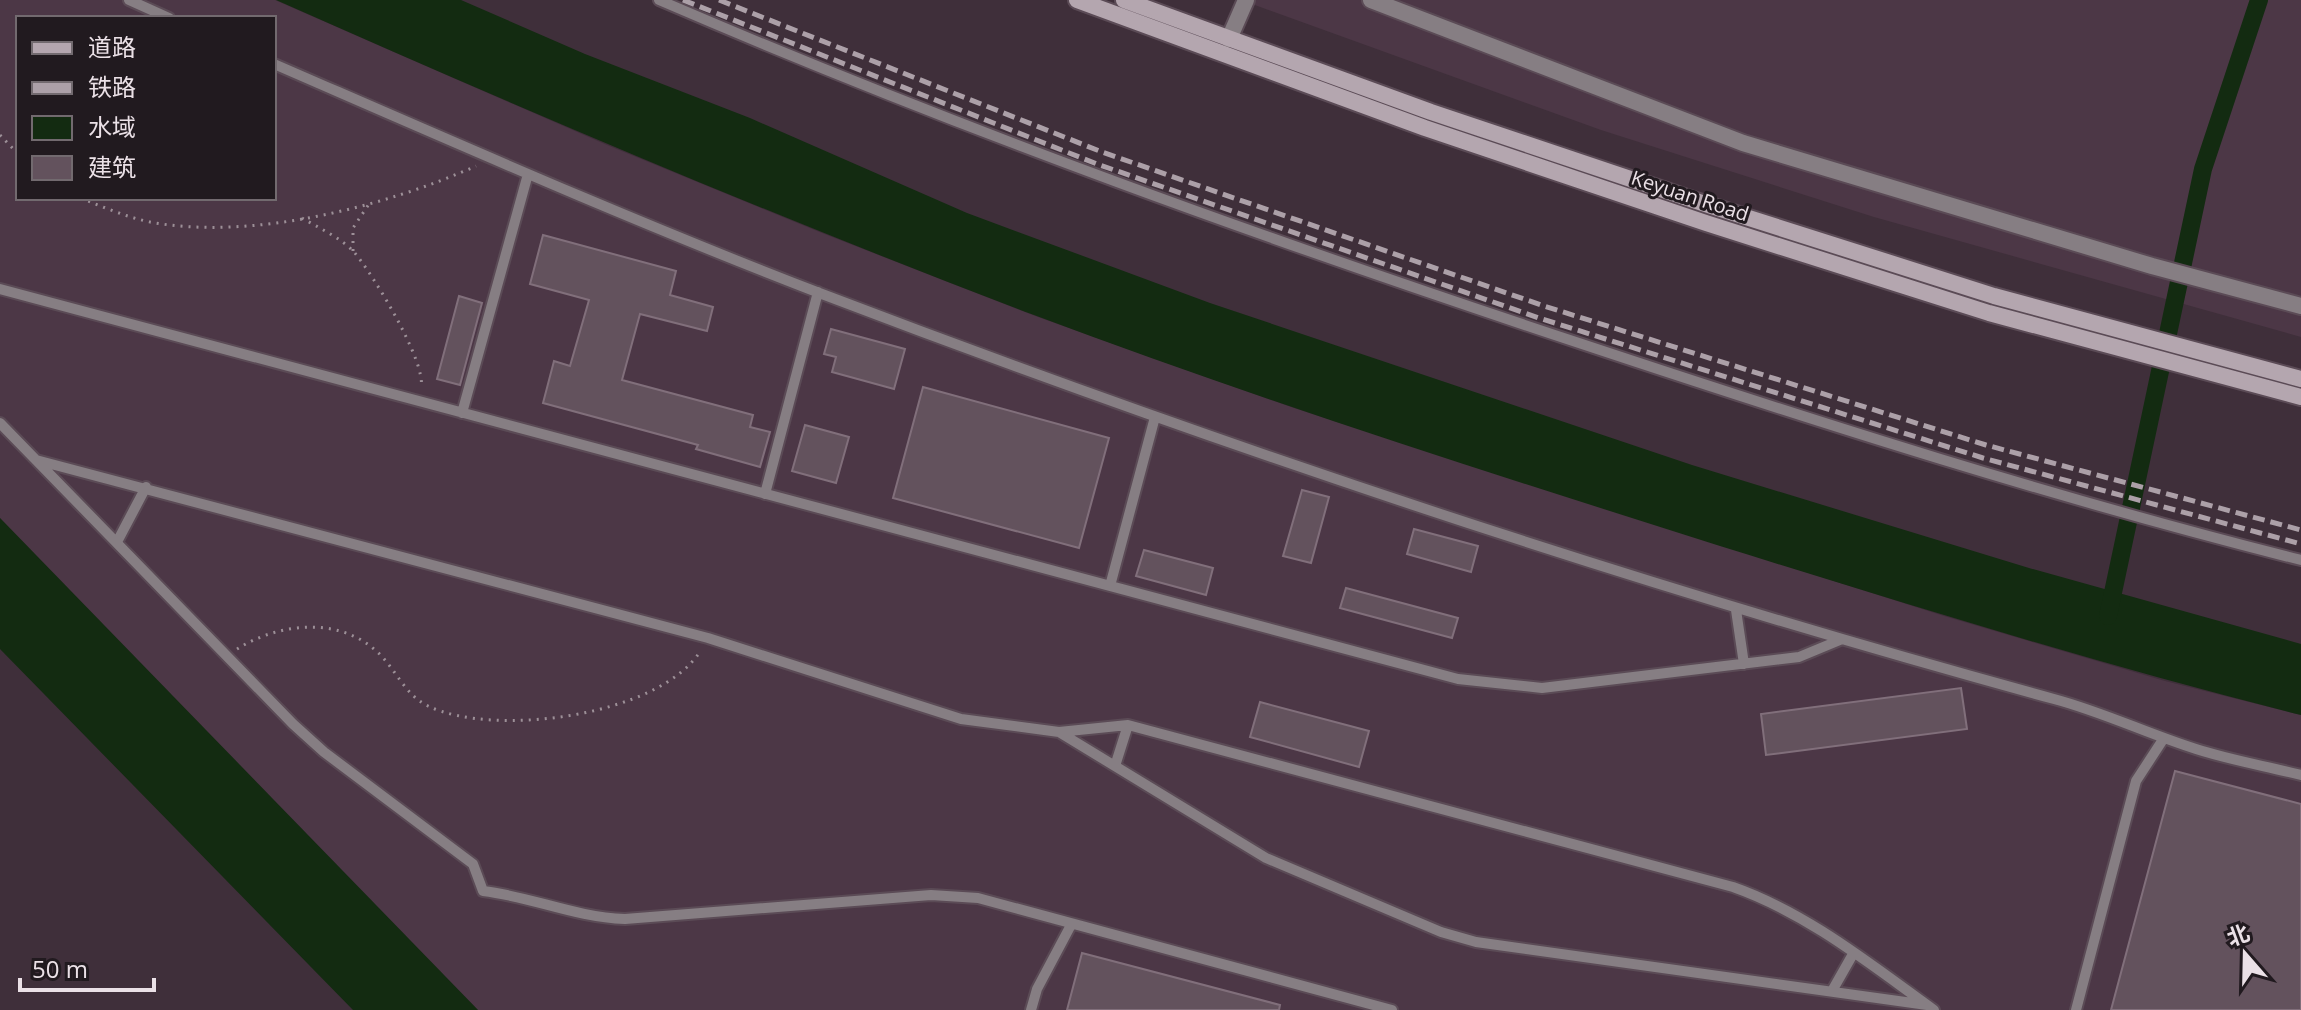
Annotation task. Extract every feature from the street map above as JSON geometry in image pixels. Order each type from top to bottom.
[{"type":"street","name":"Keyuan Road","points":[[1077,0],[2132,342],[2301,379]]},
{"type":"street","name":"Keyuan Road","points":[[1124,0],[1227,47]]},
{"type":"street","points":[[1227,47],[1246,0]]},
{"type":"street","points":[[1371,0],[1743,143],[2152,266],[2301,306]]},
{"type":"street","name":"Keyuan Road","points":[[2173,353],[2301,397]]},
{"type":"lane","points":[[129,0],[165,16]]},
{"type":"lane","points":[[659,0],[953,119],[1258,236],[1789,413],[2092,506],[2301,560]]},
{"type":"lane","points":[[276,65],[492,159],[818,292],[1155,417],[1483,529],[1736,610],[2105,713],[2164,738],[2301,775]]},
{"type":"lane","points":[[462,413],[528,174]]},
{"type":"lane","points":[[0,289],[1458,679],[1500,686],[1542,688],[1799,657],[1840,640]]},
{"type":"lane","points":[[765,494],[818,292]]},
{"type":"lane","points":[[1110,586],[1155,417]]},
{"type":"lane","points":[[0,423],[324,752],[473,864],[483,891],[526,896],[574,914],[625,919],[954,895],[978,898],[1392,1010]]},
{"type":"lane","points":[[36,460],[708,638],[961,719],[1059,732],[1128,725],[1733,887],[1769,899],[1802,917],[1930,1008]]},
{"type":"lane","points":[[117,542],[146,487]]},
{"type":"lane","points":[[1736,610],[1744,664]]},
{"type":"lane","points":[[1115,766],[1128,725]]},
{"type":"lane","points":[[1059,732],[1266,858],[1441,932],[1511,949],[1832,991],[1930,1008]]},
{"type":"lane","points":[[2076,1010],[2136,781],[2164,738]]},
{"type":"lane","points":[[1031,1010],[1037,989],[1071,925]]},
{"type":"lane","points":[[1832,991],[1853,954]]},
{"type":"path","points":[[0,135],[16,152]]},
{"type":"path","points":[[87,200],[149,222],[179,225],[302,218],[430,185],[492,159]]},
{"type":"path","points":[[353,251],[353,228],[369,203]]},
{"type":"path","points":[[302,218],[353,251],[397,320],[419,364],[423,381],[418,401]]},
{"type":"path","points":[[227,655],[250,641],[288,627],[340,632],[375,649],[409,692],[426,705],[447,713],[490,720],[532,721],[599,708],[666,682],[689,665],[708,638]]},
{"type":"shaded area","points":[[0,0],[275,0],[607,145],[822,233],[1038,317],[1294,408],[1944,616],[2165,681],[2301,715],[2301,1010],[478,1010],[0,518]]},
{"type":"shaded area","points":[[1241,0],[2301,0],[2301,337],[1874,217],[1601,130]]},
{"type":"water","points":[[276,0],[461,0],[585,54],[750,118],[967,213],[1210,303],[1692,465],[2029,568],[2301,644],[2301,715],[2082,656],[1865,591],[1461,463],[1204,377],[1034,315],[748,202]]},
{"type":"water","points":[[0,518],[478,1010],[353,1010],[0,649]]},
{"type":"building","points":[[543,235],[676,271],[670,295],[713,307],[707,331],[640,314],[622,380],[753,415],[750,427],[770,432],[760,467],[696,449],[698,445],[543,403],[554,361],[570,366],[589,300],[530,284]]},
{"type":"building","points":[[459,296],[482,303],[460,385],[437,379]]},
{"type":"building","points":[[831,329],[905,349],[894,389],[832,372],[836,357],[824,354]]},
{"type":"building","points":[[923,387],[1109,438],[1079,548],[893,498]]},
{"type":"building","points":[[805,425],[849,437],[836,483],[792,471]]},
{"type":"building","points":[[1302,490],[1329,497],[1311,563],[1283,556]]},
{"type":"building","points":[[1414,529],[1478,546],[1471,572],[1407,554]]},
{"type":"building","points":[[1144,550],[1213,568],[1206,595],[1136,576]]},
{"type":"building","points":[[1346,588],[1458,618],[1452,638],[1340,608]]},
{"type":"building","points":[[1961,688],[1967,729],[1766,755],[1761,714]]},
{"type":"building","points":[[1260,702],[1369,731],[1359,767],[1250,737]]},
{"type":"building","points":[[2175,771],[2301,804],[2301,1010],[2111,1010]]},
{"type":"building","points":[[1082,953],[1280,1005],[1279,1010],[1067,1010]]},
{"type":"waterway","points":[[2108,616],[2203,169],[2259,0]]},
{"type":"railway","points":[[683,0],[1097,164],[1539,318],[1983,458],[2301,544]]},
{"type":"railway","points":[[719,0],[1102,152],[1544,306],[1986,445],[2301,530]]}]
